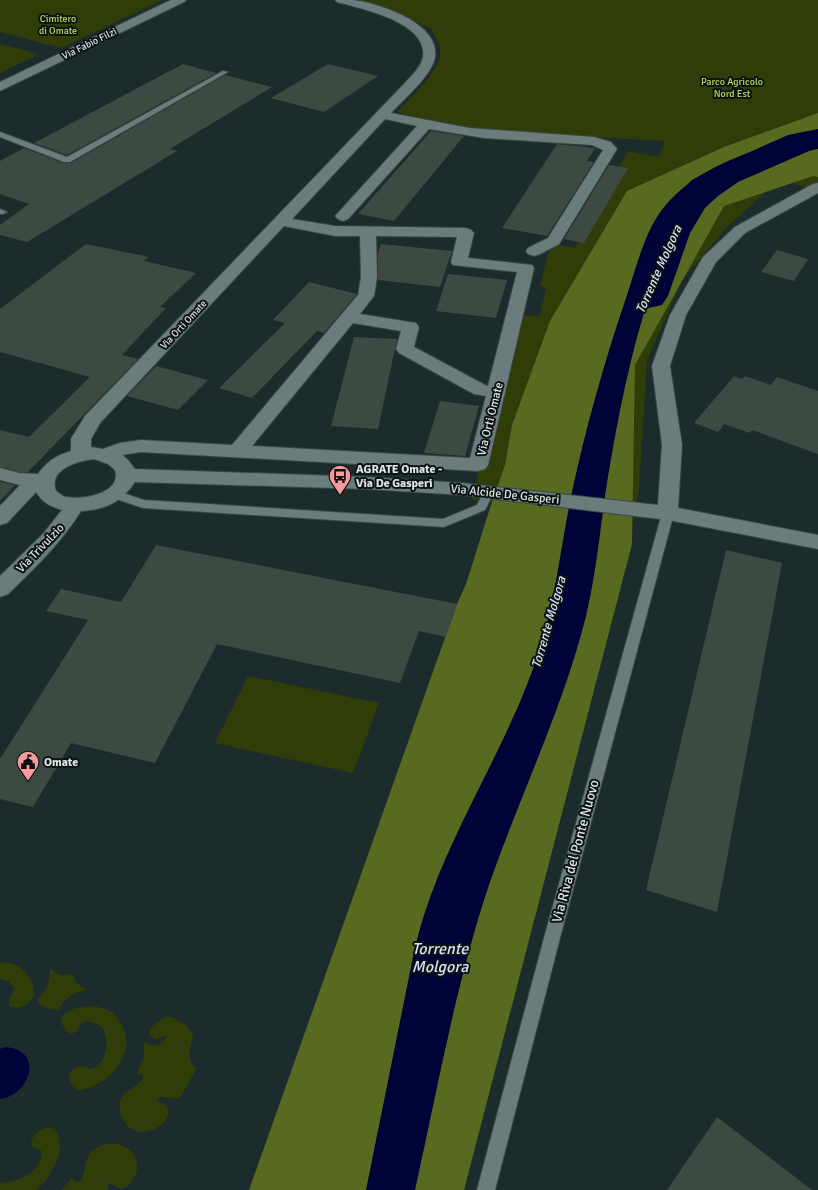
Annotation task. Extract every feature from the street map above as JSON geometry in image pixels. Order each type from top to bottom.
[{"type":"street","name":"Via Fabio Filzi","points":[[0,87],[179,0]]},
{"type":"street","name":"Via Orti Omate","points":[[81,455],[81,439],[92,420],[382,114],[421,72],[429,58],[429,44],[417,30],[398,18],[341,0]]},
{"type":"street","points":[[382,114],[469,133],[594,141],[606,145],[610,149],[554,242],[534,251]]},
{"type":"street","points":[[344,216],[426,124]]},
{"type":"street","points":[[668,513],[672,445],[661,366],[678,315],[709,260],[740,230],[818,187]]},
{"type":"street","points":[[238,451],[366,296],[369,277],[368,232],[335,231],[280,221]]},
{"type":"street","name":"Via Orti Omate","points":[[106,455],[120,450],[142,446],[478,465],[526,268],[458,262],[466,233],[368,232]]},
{"type":"street","points":[[349,317],[410,327],[405,349],[480,390],[496,392]]},
{"type":"street","points":[[0,518],[29,488],[56,464],[68,458],[94,453],[106,455],[116,459],[123,465],[126,475],[125,481],[120,489],[114,494],[99,502],[75,505],[60,502],[50,497],[39,480]]},
{"type":"street","points":[[0,474],[19,479],[39,480]]},
{"type":"street","name":"Via Alcide De Gasperi","points":[[126,475],[366,483],[511,494],[668,513],[818,542]]},
{"type":"street","name":"Via Trivulzio","points":[[0,589],[61,526],[75,505]]},
{"type":"lane","points":[[0,134],[67,160],[225,72]]},
{"type":"lane","points":[[114,494],[144,504],[444,523],[481,507],[489,492]]},
{"type":"lane","name":"Via Riva del Ponte Nuovo","points":[[486,1190],[552,938],[668,513]]},
{"type":"green space","name":"Cimitero di Omate","points":[[0,0],[162,0],[61,48],[0,32]]},
{"type":"green space","name":"Parco Agricolo Nord Est","points":[[357,0],[818,0],[818,190],[779,180],[726,228],[682,280],[647,360],[639,490],[453,1190],[293,1190],[546,509],[472,500],[515,315],[540,316],[546,288],[540,286],[547,257],[553,244],[575,248],[628,151],[659,157],[665,141],[463,129],[397,112],[432,74],[440,57],[439,44],[432,29],[396,12]]},
{"type":"green space","points":[[0,44],[39,54],[0,73]]},
{"type":"green space","name":"Parco Agricolo Nord Est","points":[[818,113],[818,177],[813,176],[724,206],[635,365],[632,544],[464,1190],[249,1190],[457,604],[466,584],[505,465],[512,425],[550,321],[627,191],[724,147]]},
{"type":"green space","points":[[248,676],[379,703],[353,773],[215,743]]},
{"type":"green space","points":[[0,962],[11,963],[27,974],[34,989],[33,997],[29,1003],[21,1007],[10,1006],[9,999],[15,989],[9,981],[0,979]]},
{"type":"green space","points":[[50,969],[60,975],[70,974],[74,977],[76,983],[87,990],[70,996],[63,1002],[58,1010],[43,1006],[37,999],[47,986]]},
{"type":"green space","points":[[92,1006],[108,1010],[115,1016],[120,1022],[125,1033],[126,1045],[124,1056],[110,1075],[90,1087],[78,1090],[73,1087],[69,1079],[72,1071],[79,1067],[85,1066],[89,1069],[93,1069],[100,1063],[106,1047],[106,1038],[104,1031],[99,1025],[92,1022],[82,1022],[77,1031],[72,1034],[66,1031],[61,1022],[65,1013],[73,1009]]},
{"type":"green space","points":[[170,1017],[177,1019],[191,1032],[193,1036],[190,1049],[190,1058],[193,1065],[197,1068],[179,1099],[161,1097],[157,1099],[168,1108],[168,1114],[165,1121],[152,1130],[143,1132],[135,1131],[128,1126],[122,1117],[120,1102],[122,1097],[141,1082],[143,1078],[142,1075],[137,1074],[144,1056],[144,1042],[152,1045],[158,1045],[163,1042],[167,1035],[156,1039],[149,1035],[151,1027],[163,1018]]},
{"type":"green space","points":[[46,1127],[55,1129],[59,1137],[60,1145],[56,1162],[48,1178],[36,1190],[0,1190],[0,1183],[14,1181],[34,1170],[41,1158],[42,1151],[32,1147],[31,1141],[35,1134]]},
{"type":"green space","points":[[112,1143],[119,1144],[134,1154],[137,1171],[128,1186],[125,1188],[120,1188],[108,1183],[108,1190],[61,1190],[72,1178],[76,1182],[80,1182],[87,1159],[92,1151],[103,1145]]},
{"type":"water","name":"Torrente Molgora","points":[[818,131],[818,142],[764,162],[724,182],[706,193],[691,205],[680,217],[671,234],[644,312],[625,387],[610,464],[595,568],[586,616],[577,650],[554,717],[502,849],[478,920],[457,996],[415,1190],[366,1190],[421,924],[436,881],[466,814],[514,716],[540,648],[546,629],[572,492],[589,419],[644,243],[661,211],[676,194],[693,180],[733,159]]},
{"type":"water","points":[[5,1047],[18,1050],[26,1056],[29,1064],[29,1073],[19,1090],[10,1096],[0,1099],[0,1049]]},
{"type":"building","points":[[183,64],[216,73],[67,155],[34,143]]},
{"type":"building","points":[[328,64],[378,76],[324,112],[271,98]]},
{"type":"building","points":[[225,75],[272,87],[170,149],[177,151],[27,242],[0,235],[0,225],[29,204],[0,194],[0,161],[24,148],[63,163],[71,163]]},
{"type":"building","points":[[431,131],[464,136],[394,221],[358,214]]},
{"type":"building","points":[[557,144],[595,148],[587,161],[594,162],[547,236],[502,228]]},
{"type":"building","points":[[609,165],[628,168],[584,243],[564,239]]},
{"type":"building","points":[[86,244],[149,257],[144,261],[196,273],[160,307],[166,308],[122,355],[138,359],[28,472],[19,472],[0,467],[0,430],[29,437],[90,377],[0,352],[0,309]]},
{"type":"building","points":[[381,244],[452,251],[440,287],[378,280],[378,253]]},
{"type":"building","points":[[777,250],[808,259],[794,281],[761,272]]},
{"type":"building","points":[[448,274],[507,280],[496,318],[436,311]]},
{"type":"building","points":[[309,282],[357,294],[324,333],[317,331],[252,398],[219,388],[285,323],[273,320]]},
{"type":"building","points":[[354,337],[397,339],[378,429],[331,426]]},
{"type":"building","points":[[156,366],[208,380],[178,410],[127,396]]},
{"type":"building","points":[[734,376],[742,379],[745,376],[771,385],[777,377],[818,391],[818,454],[752,430],[750,433],[724,424],[718,432],[694,423]]},
{"type":"building","points":[[440,401],[479,406],[465,456],[424,453]]},
{"type":"building","points":[[0,482],[15,485],[0,501]]},
{"type":"building","points":[[156,545],[457,604],[446,637],[419,631],[400,683],[217,644],[155,763],[71,743],[33,807],[0,799],[0,759],[88,620],[46,611],[61,589],[121,602]]},
{"type":"building","points":[[726,550],[782,563],[717,912],[646,890]]},
{"type":"building","points":[[717,1117],[812,1190],[667,1190]]},
{"type":"waterway","name":"Torrente Molgora","points":[[648,296],[671,233],[691,202],[705,188],[726,175],[800,142],[818,139]]},
{"type":"place","name":"AGRATE Omate - Via De Gasperi","points":[[340,496]]},
{"type":"place","name":"Omate","points":[[28,782]]}]
